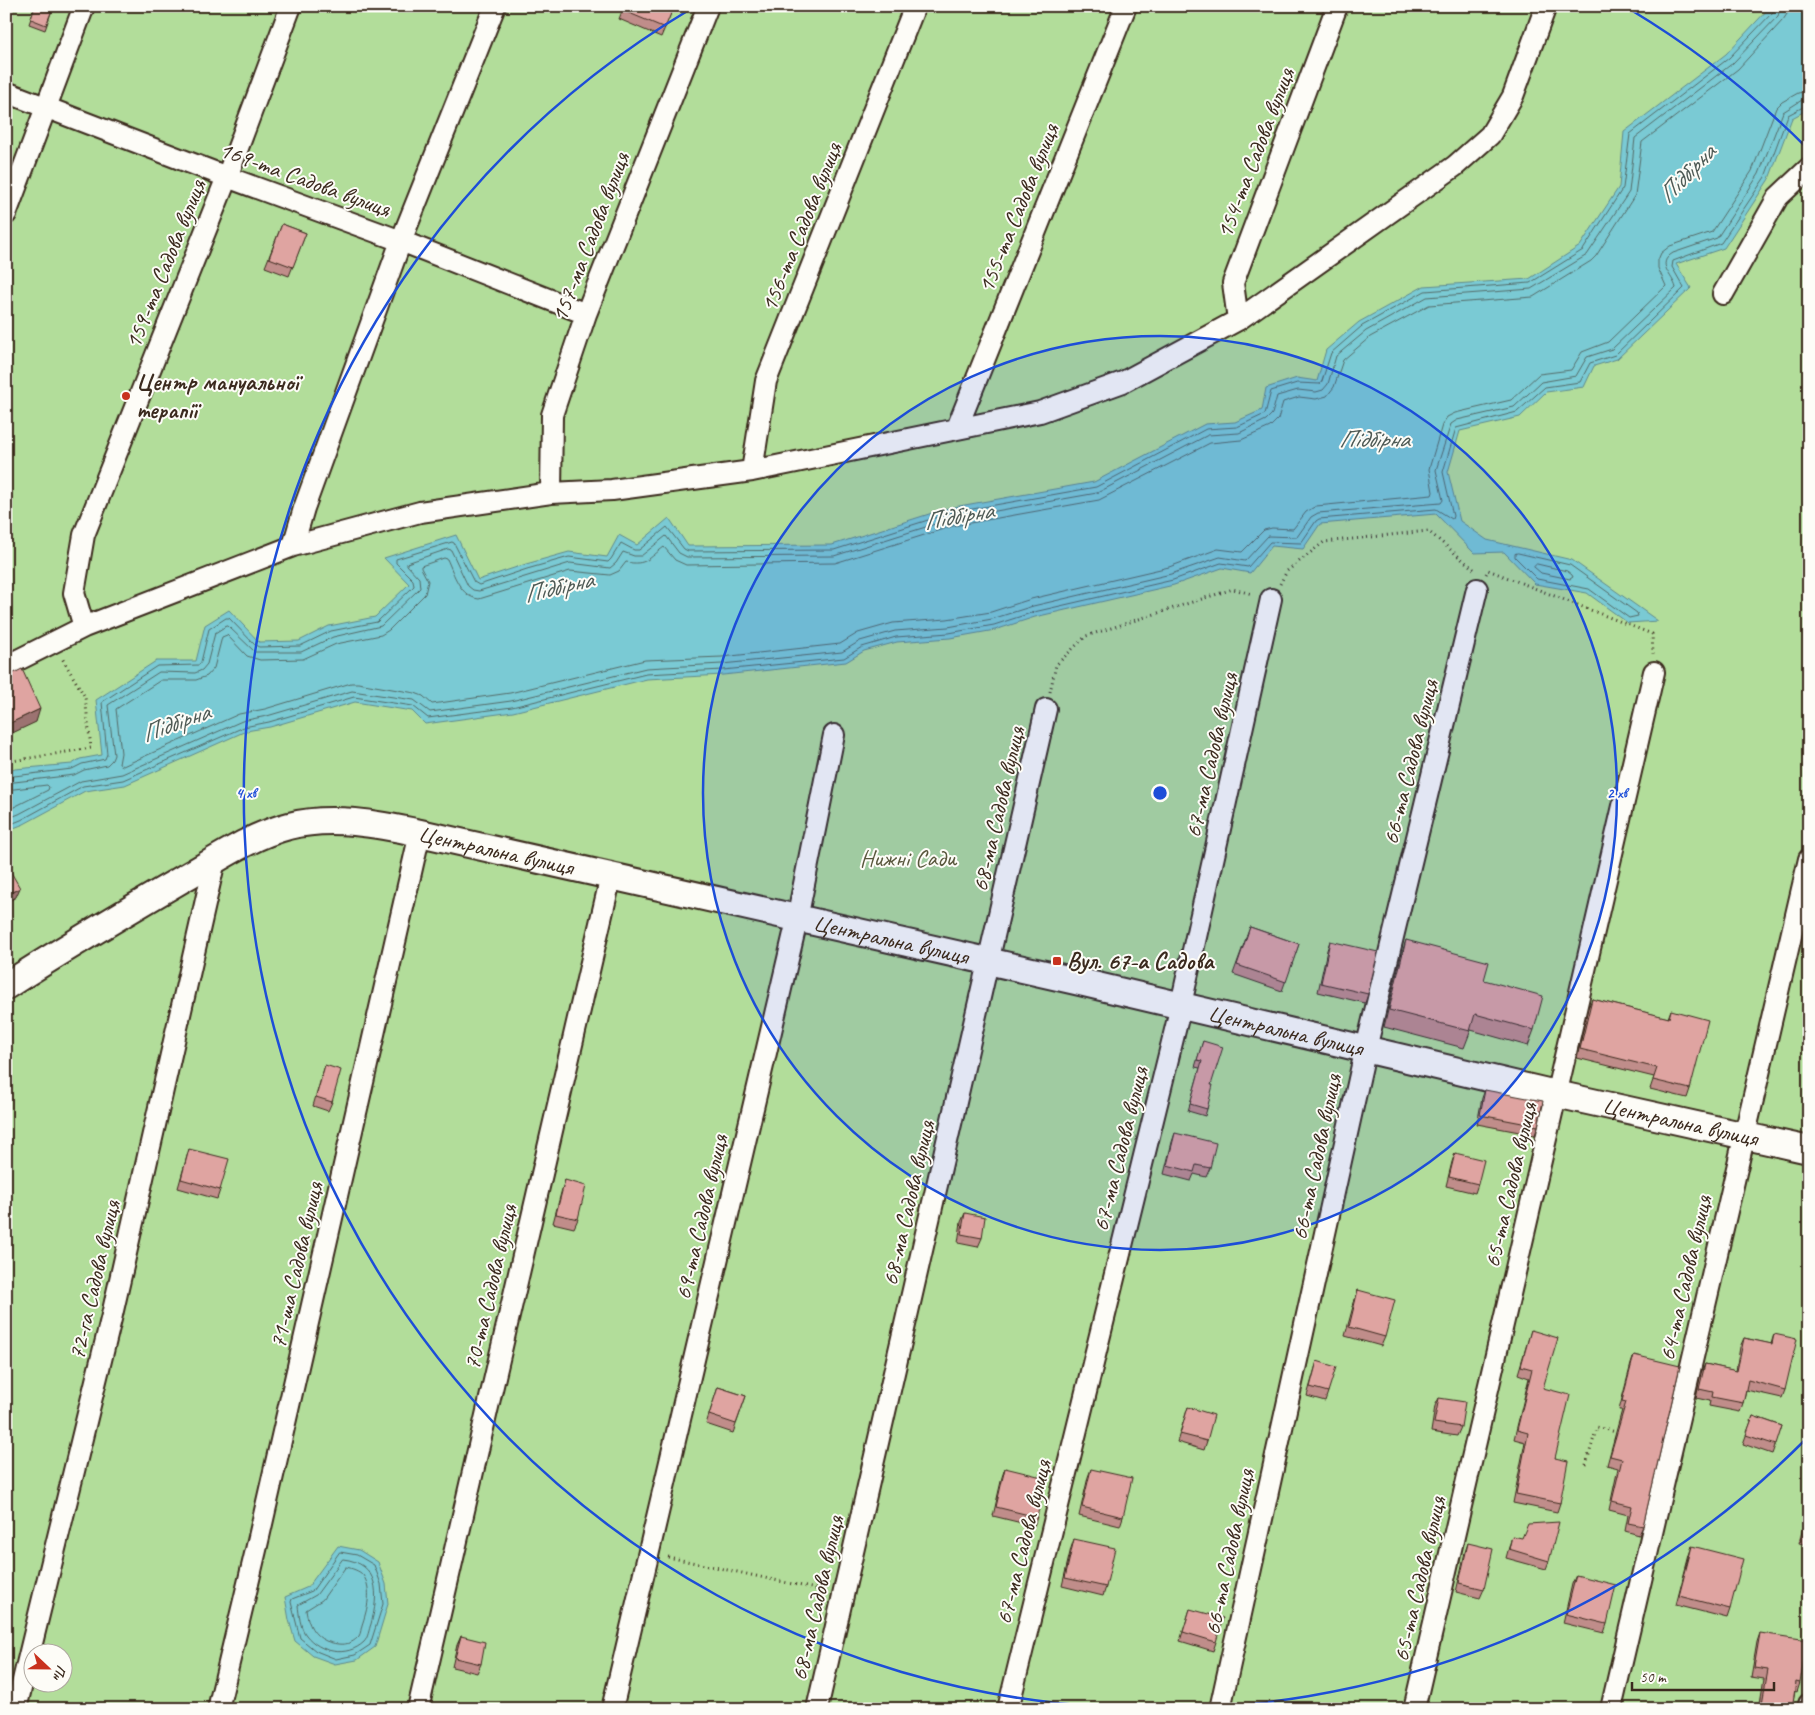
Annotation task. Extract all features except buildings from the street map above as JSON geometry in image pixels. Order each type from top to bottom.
[{"type":"street","points":[[6,214],[84,6]]},
{"type":"street","name":"159-та Садова вулиця","points":[[84,627],[74,593],[84,535],[227,177],[291,6]]},
{"type":"street","points":[[293,546],[304,508],[401,241],[494,6]]},
{"type":"street","name":"157-ма Садова вулиця","points":[[551,493],[552,415],[586,314],[708,6]]},
{"type":"street","name":"156-та Садова вулиця","points":[[752,471],[766,381],[915,6]]},
{"type":"street","name":"155-та Садова вулиця","points":[[957,428],[1126,6]]},
{"type":"street","name":"154-та Садова вулиця","points":[[1238,320],[1233,283],[1337,6]]},
{"type":"street","points":[[6,666],[84,627],[293,546],[420,512],[551,493],[612,490],[752,471],[1040,412],[1123,382],[1238,320],[1455,166],[1490,136],[1513,96],[1546,6]]},
{"type":"street","name":"169-та Садова вулиця","points":[[6,92],[227,177],[401,241],[586,314]]},
{"type":"street","points":[[1723,294],[1778,197],[1809,168]]},
{"type":"street","name":"66-та Садова вулиця","points":[[1220,1709],[1366,1049],[1477,589]]},
{"type":"street","name":"67-ма Садова вулиця","points":[[1008,1709],[1181,1006],[1272,599]]},
{"type":"street","name":"65-та Садова вулиця","points":[[1414,1709],[1654,672]]},
{"type":"street","name":"68-ма Садова вулиця","points":[[817,1709],[990,961],[1046,709]]},
{"type":"street","name":"69-та Садова вулиця","points":[[612,1709],[797,918],[834,735]]},
{"type":"street","name":"Центральна вулиця","points":[[6,986],[81,938],[254,837],[290,826],[332,821],[377,824],[420,832],[990,961],[1556,1094],[1809,1150]]},
{"type":"street","name":"71-ша Садова вулиця","points":[[218,1709],[420,832]]},
{"type":"street","name":"64-та Садова вулиця","points":[[1610,1709],[1809,859]]},
{"type":"street","name":"72-га Садова вулиця","points":[[16,1709],[112,1316],[215,860]]},
{"type":"street","name":"70-та Садова вулиця","points":[[418,1709],[611,876]]},
{"type":"street","points":[[1808,1709],[1809,1704]]},
{"type":"path","points":[[1046,709],[1056,665],[1086,636],[1233,589],[1272,599]]},
{"type":"path","points":[[6,762],[92,748],[85,697],[53,642]]},
{"type":"path","points":[[1586,1465],[1597,1428],[1616,1432]]},
{"type":"path","points":[[648,1552],[843,1594]]},
{"type":"green space","name":"Нижні Сади","points":[[6,6],[1809,6],[1809,1709],[6,1709]]},
{"type":"water","name":"Підбірна","points":[[1771,6],[1809,6],[1809,109],[1792,118],[1769,179],[1724,248],[1676,264],[1691,288],[1617,359],[1594,366],[1584,387],[1546,392],[1520,417],[1460,431],[1448,472],[1460,521],[1487,540],[1572,560],[1658,621],[1628,623],[1587,593],[1535,584],[1504,552],[1474,553],[1436,514],[1320,524],[1303,549],[1272,546],[1250,573],[1222,568],[1174,585],[1035,617],[995,630],[950,638],[897,642],[864,651],[846,662],[723,675],[647,679],[513,712],[425,724],[412,711],[355,702],[270,727],[246,731],[125,785],[85,791],[24,824],[6,831],[6,772],[15,769],[72,764],[80,759],[102,755],[96,700],[156,661],[196,661],[205,625],[229,610],[259,642],[299,641],[329,626],[375,617],[409,584],[384,558],[456,535],[478,580],[569,552],[607,557],[619,535],[637,545],[669,518],[688,546],[832,545],[948,508],[1094,482],[1205,424],[1235,422],[1262,410],[1266,388],[1297,378],[1317,381],[1326,350],[1359,322],[1424,286],[1529,279],[1580,246],[1619,187],[1624,132],[1726,54]]},
{"type":"water","points":[[338,1546],[359,1550],[378,1562],[386,1584],[388,1604],[375,1647],[357,1660],[335,1664],[313,1656],[295,1641],[285,1597],[308,1587]]},
{"type":"place","name":"Центр мануальної терапії","points":[[126,396]]},
{"type":"place","name":"Вул. 67-а Садова","points":[[1057,961]]}]
